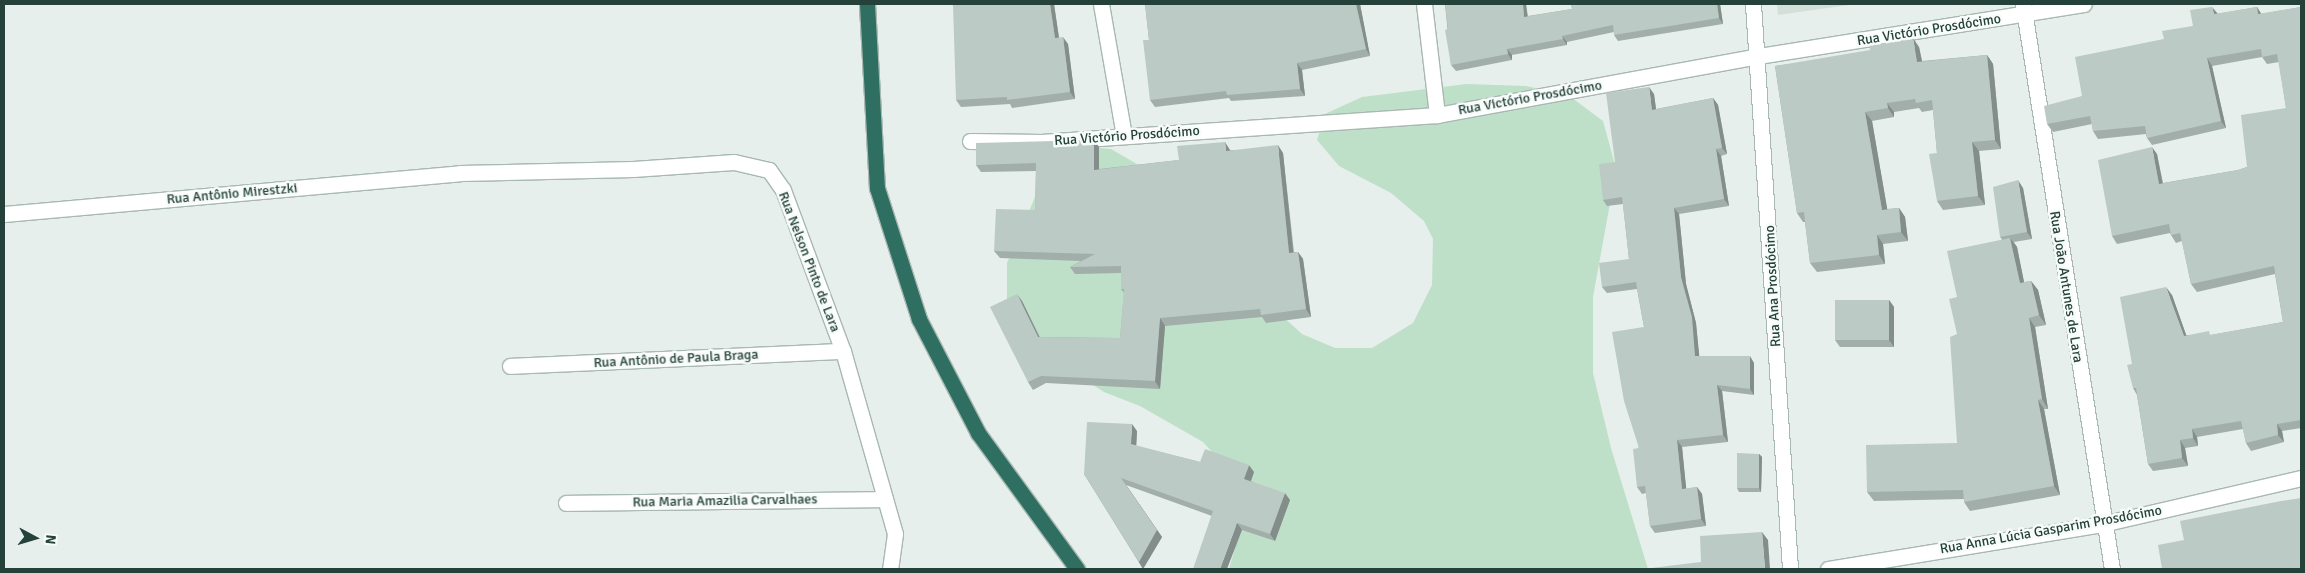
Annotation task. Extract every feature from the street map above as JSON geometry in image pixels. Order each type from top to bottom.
[{"type":"highway","points":[[867,4],[877,188],[919,319],[978,433],[1077,569]]},
{"type":"street","points":[[1101,4],[1124,136]]},
{"type":"street","points":[[1424,4],[1437,115]]},
{"type":"street","name":"Rua Ana Prosdócimo","points":[[1753,4],[1759,56],[1790,569]]},
{"type":"street","name":"Rua Victório Prosdócimo","points":[[970,141],[1041,142],[1437,115],[2024,9],[2084,4]]},
{"type":"street","name":"Rua João Antunes de Lara","points":[[2024,9],[2102,524],[2112,569]]},
{"type":"street","name":"Rua Nelson Pinto de Lara","points":[[460,173],[633,169],[734,162],[769,170],[783,190],[843,351],[895,534],[890,569]]},
{"type":"street","name":"Rua Antônio Mirestzki","points":[[4,214],[460,173]]},
{"type":"street","name":"Rua Antônio de Paula Braga","points":[[510,366],[843,351]]},
{"type":"street","name":"Rua Anna Lúcia Gasparim Prosdócimo","points":[[1828,569],[2102,524],[2301,478]]},
{"type":"street","name":"Rua Maria Amazilia Carvalhaes","points":[[566,503],[885,499]]},
{"type":"shaded area","points":[[1777,4],[1856,4],[1778,15]]},
{"type":"green space","points":[[1466,84],[1526,86],[1568,95],[1603,121],[1614,161],[1611,198],[1593,297],[1593,373],[1611,448],[1648,569],[1229,569],[1235,548],[1238,501],[1231,473],[1203,442],[1140,406],[1104,392],[1051,358],[1007,299],[1007,263],[1038,190],[1079,146],[1111,149],[1137,164],[1201,215],[1281,315],[1302,334],[1335,348],[1372,348],[1413,323],[1432,285],[1433,239],[1424,221],[1391,193],[1339,166],[1317,140],[1325,114],[1362,97]]},
{"type":"building","points":[[1050,4],[1055,38],[1063,37],[1070,92],[1007,100],[1007,97],[956,100],[953,5]]},
{"type":"building","points":[[1145,4],[1356,4],[1366,49],[1297,63],[1300,89],[1227,95],[1226,91],[1150,100],[1143,40],[1149,40]]},
{"type":"building","points":[[1445,4],[1523,4],[1524,17],[1572,9],[1571,4],[1717,4],[1719,18],[1614,35],[1613,25],[1562,36],[1563,39],[1507,49],[1508,54],[1451,65],[1445,30],[1448,29]]},
{"type":"building","points":[[2212,7],[2214,14],[2257,7],[2258,14],[2301,7],[2301,420],[2277,424],[2278,435],[2246,443],[2241,421],[2192,429],[2193,438],[2180,440],[2182,458],[2148,464],[2136,388],[2133,388],[2127,365],[2132,364],[2120,297],[2166,287],[2184,336],[2209,331],[2210,335],[2283,322],[2274,266],[2191,284],[2180,233],[2171,235],[2169,224],[2112,236],[2098,160],[2152,147],[2159,184],[2247,167],[2241,115],[2286,108],[2277,54],[2262,57],[2261,49],[2207,58],[2221,121],[2147,138],[2145,126],[2093,131],[2090,116],[2047,124],[2044,106],[2082,96],[2075,57],[2164,39],[2162,31],[2193,26],[2190,10]]},
{"type":"building","points":[[1913,38],[1917,62],[1987,55],[1995,140],[1972,142],[1978,196],[1937,201],[1929,154],[1937,153],[1932,100],[1916,103],[1915,99],[1887,103],[1888,108],[1865,112],[1882,210],[1899,208],[1901,232],[1877,235],[1879,255],[1810,263],[1804,212],[1797,213],[1775,66],[1870,50],[1870,45]]},
{"type":"building","points":[[1649,87],[1652,110],[1713,98],[1722,148],[1716,149],[1724,199],[1674,208],[1681,277],[1692,317],[1695,356],[1750,356],[1750,389],[1717,385],[1723,435],[1677,440],[1682,489],[1697,487],[1701,519],[1650,526],[1645,486],[1637,487],[1633,449],[1639,448],[1624,401],[1612,332],[1644,327],[1636,282],[1602,287],[1599,263],[1629,259],[1622,197],[1603,200],[1599,164],[1615,162],[1606,93]]},
{"type":"building","points":[[1094,140],[1094,170],[1179,160],[1177,146],[1225,142],[1226,151],[1278,145],[1289,253],[1298,252],[1306,309],[1261,315],[1260,309],[1160,318],[1155,381],[1041,376],[1028,382],[990,307],[1017,294],[1038,337],[1120,338],[1124,289],[1121,289],[1121,266],[1070,267],[1095,254],[994,251],[996,209],[1035,210],[1036,163],[976,165],[976,143]]},
{"type":"building","points":[[2018,180],[2027,232],[2000,237],[1993,187]]},
{"type":"building","points":[[2010,238],[2020,283],[2031,281],[2039,315],[2029,318],[2042,399],[2038,400],[2054,486],[1964,502],[1963,490],[1867,492],[1866,445],[1957,443],[1950,337],[1957,334],[1949,299],[1957,297],[1947,251]]},
{"type":"building","points":[[1835,300],[1889,300],[1889,340],[1835,340]]},
{"type":"building","points":[[1087,422],[1132,424],[1131,444],[1200,462],[1205,449],[1249,465],[1244,479],[1285,493],[1270,534],[1237,523],[1220,569],[1193,569],[1213,511],[1121,478],[1157,530],[1139,562],[1084,474]]},
{"type":"building","points":[[1737,453],[1759,454],[1759,488],[1737,488]]},
{"type":"building","points":[[2301,498],[2301,569],[2162,569],[2158,545],[2184,540],[2180,521]]},
{"type":"building","points":[[1762,532],[1765,569],[1643,569],[1701,562],[1700,536]]}]
